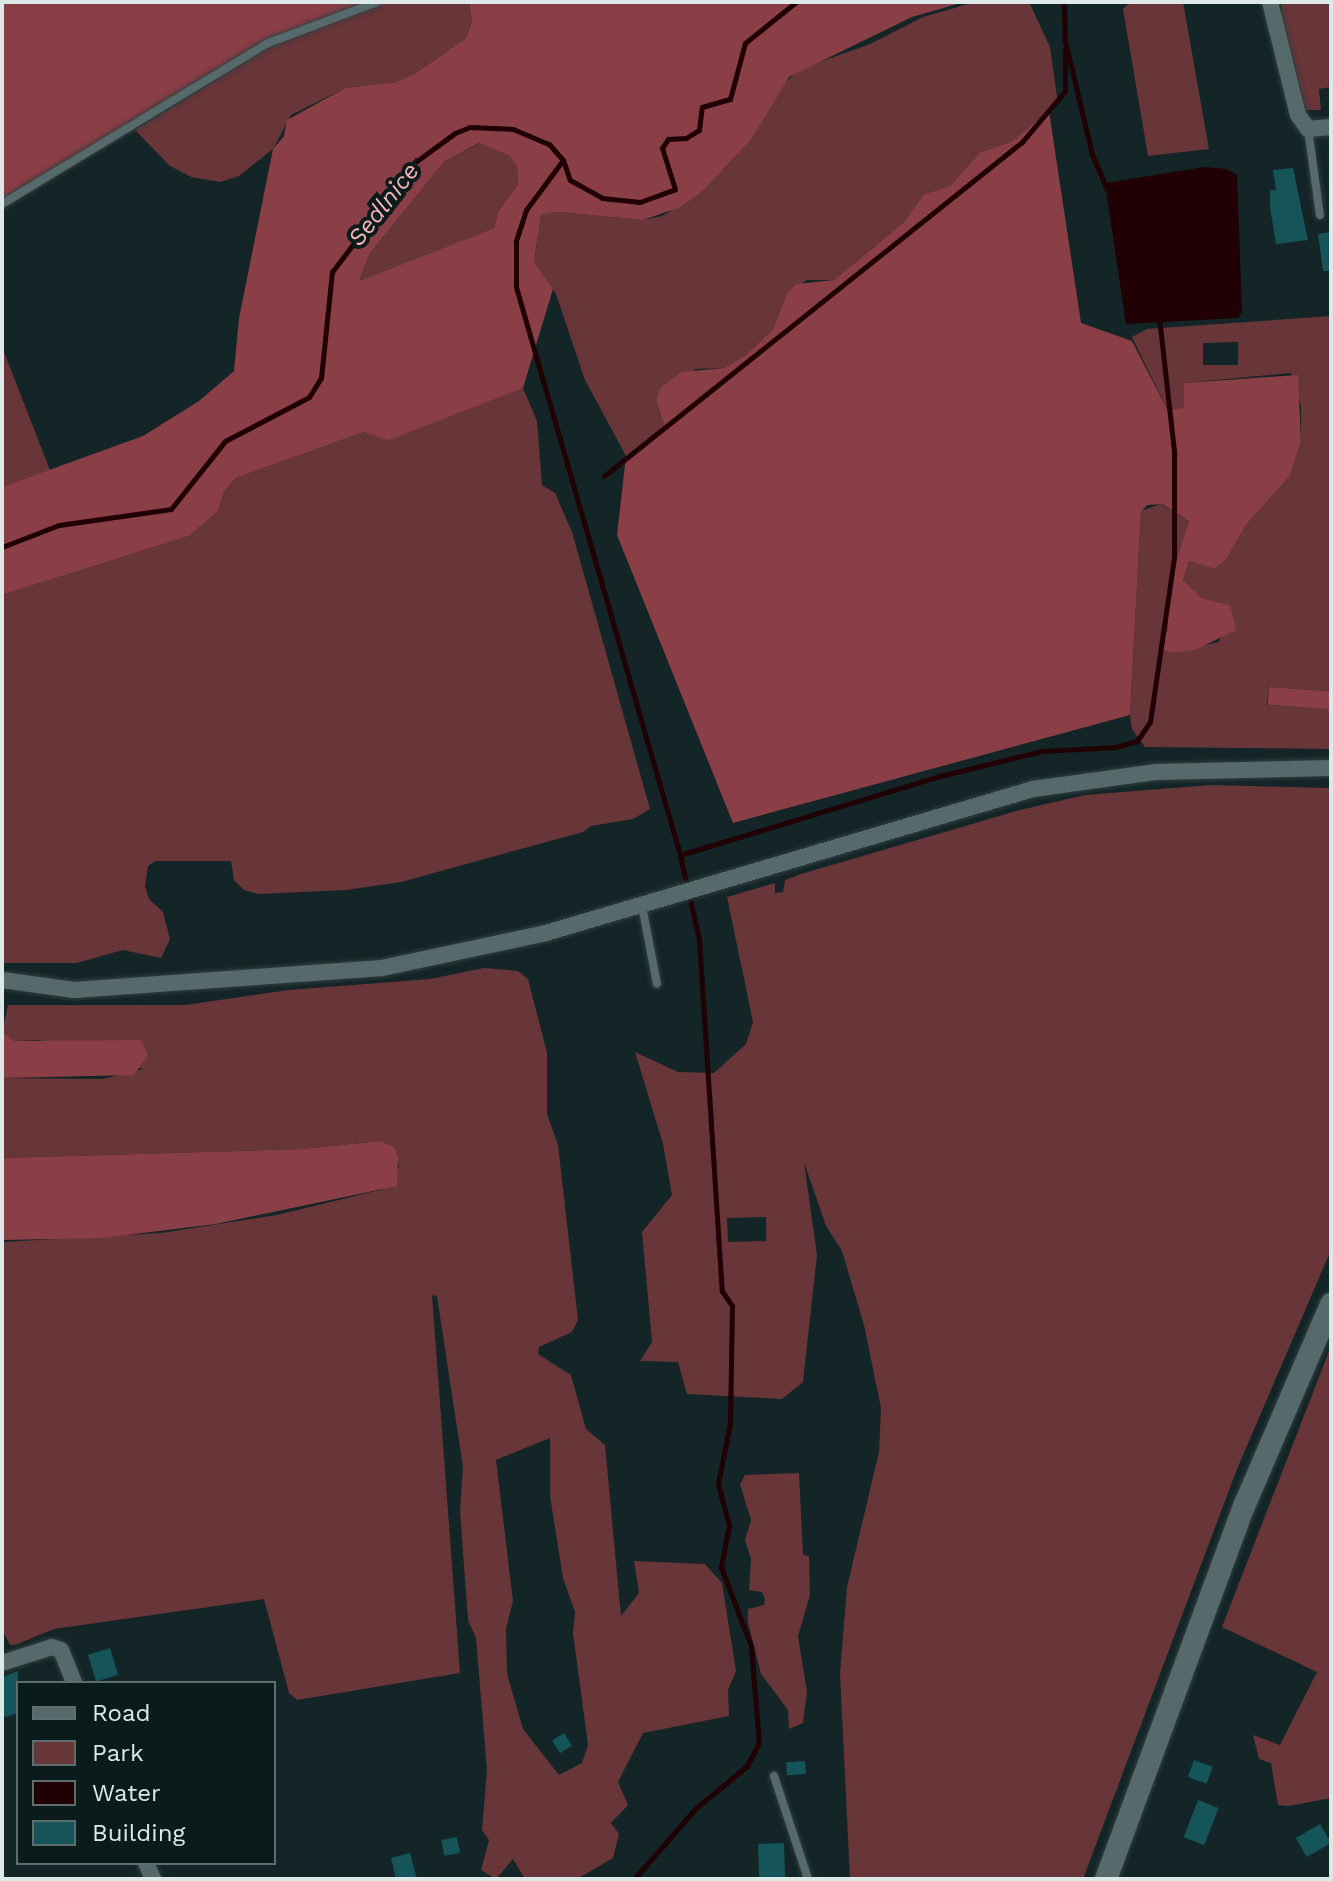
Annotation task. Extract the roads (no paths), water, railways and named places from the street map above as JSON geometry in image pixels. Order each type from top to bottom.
[{"type":"street","points":[[1270,2],[1293,102],[1308,129],[1331,127]]},
{"type":"street","points":[[2,980],[74,990],[382,968],[546,933],[1033,789],[1155,772],[1331,768]]},
{"type":"street","points":[[1106,1879],[1245,1504],[1331,1304]]},
{"type":"street","points":[[2,1663],[41,1647],[61,1650],[73,1681]]},
{"type":"lane","points":[[2,204],[268,43],[377,2]]},
{"type":"lane","points":[[1308,129],[1320,215]]},
{"type":"lane","points":[[642,906],[657,984]]},
{"type":"lane","points":[[774,1776],[808,1879]]},
{"type":"water","points":[[1205,167],[1227,169],[1237,175],[1242,312],[1238,318],[1126,324],[1105,183]]},
{"type":"waterway","name":"Sedlnice","points":[[2,547],[59,525],[171,509],[225,441],[309,397],[321,378],[332,272],[414,163],[455,133],[470,127],[513,129],[549,144],[563,160],[570,180],[602,198],[640,202],[675,189],[662,148],[668,139],[686,138],[699,130],[702,107],[730,99],[745,43],[796,2]]},
{"type":"waterway","points":[[1064,2],[1065,41],[1092,154],[1107,190]]},
{"type":"waterway","points":[[604,476],[1022,142],[1065,91],[1065,49]]},
{"type":"waterway","points":[[563,160],[526,210],[516,241],[516,287],[680,855],[699,939],[722,1291],[732,1306],[730,1423],[718,1484],[729,1525],[721,1567],[751,1646],[759,1743],[747,1766],[696,1808],[634,1879]]},
{"type":"waterway","points":[[680,855],[940,776],[1042,751],[1116,747],[1137,741],[1150,722],[1174,557],[1174,451],[1159,317]]}]
